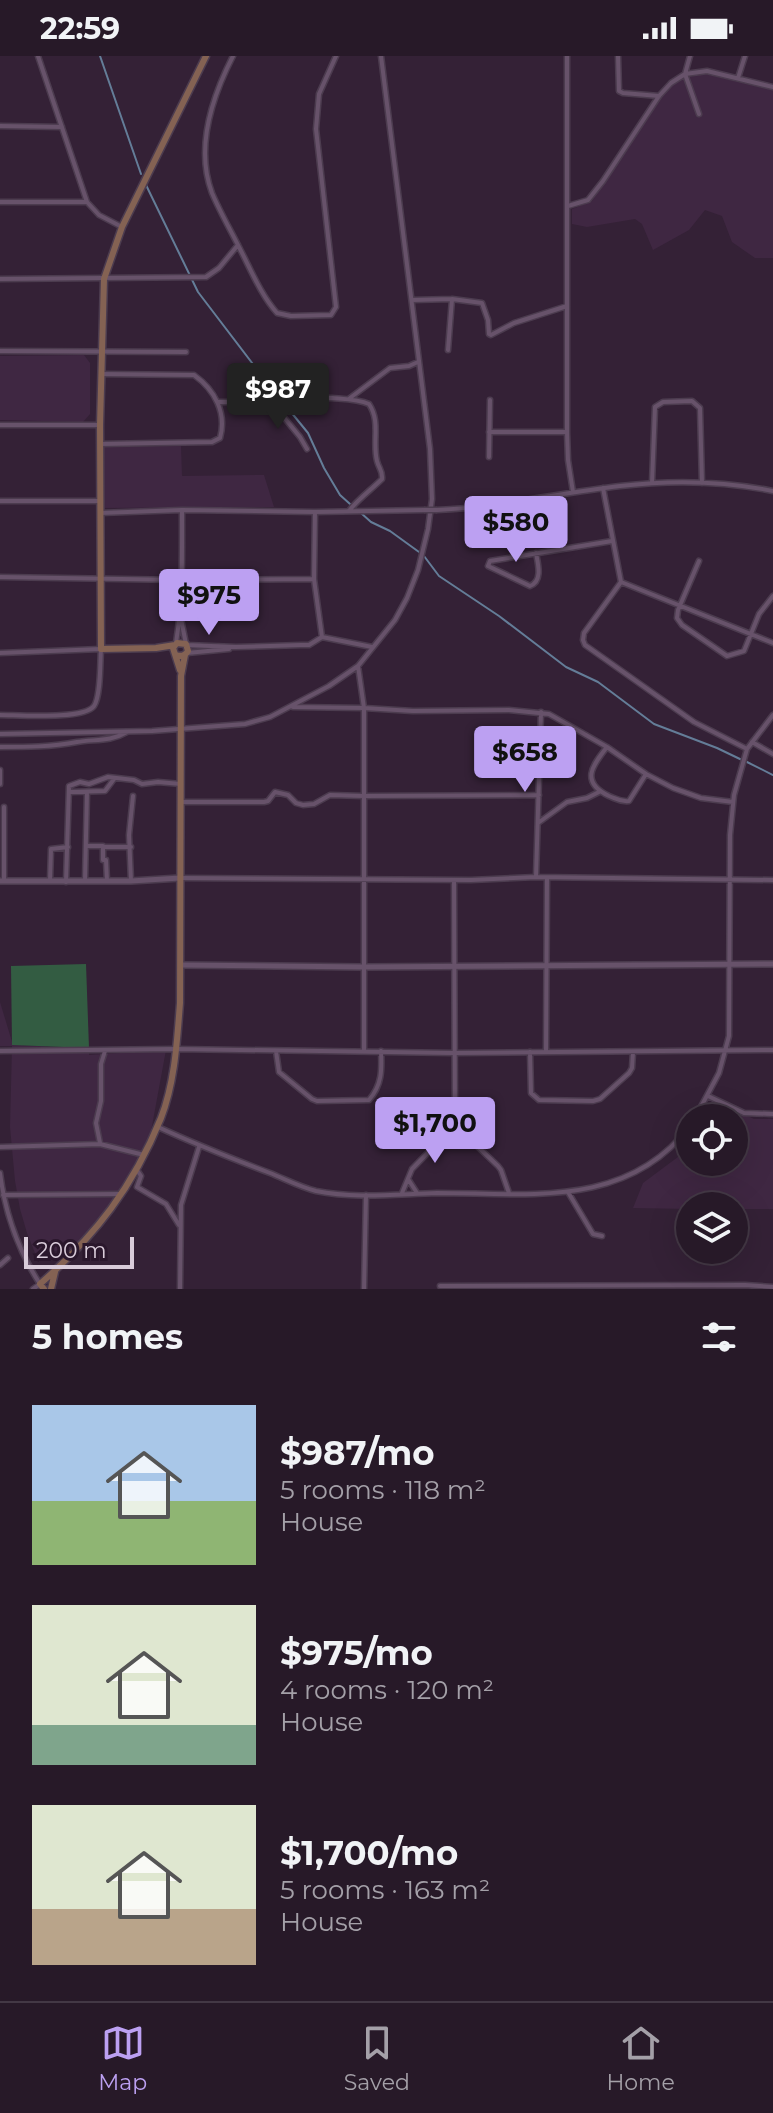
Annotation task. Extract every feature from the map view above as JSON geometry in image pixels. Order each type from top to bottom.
[{"type":"main road","points":[[42,1286],[95,1231],[137,1170],[161,1119],[176,1049],[181,965],[181,676],[186,649],[182,642],[156,648],[101,649],[101,350],[104,279],[122,227],[206,56]]},
{"type":"main road","points":[[175,645],[173,648],[181,676]]},
{"type":"main road","points":[[156,648],[181,656],[186,649]]},
{"type":"main road","points":[[51,1289],[57,1269]]},
{"type":"street","points":[[38,56],[87,202],[99,215],[122,227]]},
{"type":"street","points":[[233,56],[206,130],[208,177],[213,194],[266,298],[277,313],[291,316],[331,315],[336,307],[316,129],[319,94],[336,56]]},
{"type":"street","points":[[0,734],[181,729],[245,724],[270,717],[329,686],[358,666],[395,620],[418,570],[432,499],[431,464],[381,56]]},
{"type":"street","points":[[567,56],[567,432],[573,492]]},
{"type":"street","points":[[618,56],[619,91],[659,96]]},
{"type":"street","points":[[690,56],[685,74],[699,114]]},
{"type":"street","points":[[738,78],[745,56]]},
{"type":"street","points":[[568,206],[588,200],[659,96],[685,74],[707,71],[773,87]]},
{"type":"street","points":[[0,126],[62,127]]},
{"type":"street","points":[[0,202],[87,202]]},
{"type":"street","points":[[0,279],[206,277],[212,275],[238,245]]},
{"type":"street","points":[[410,298],[414,301],[452,299],[482,303],[491,335],[514,323],[567,306]]},
{"type":"street","points":[[448,350],[452,299]]},
{"type":"street","points":[[0,351],[186,352]]},
{"type":"street","points":[[348,400],[390,368],[419,362]]},
{"type":"street","points":[[100,444],[217,441],[223,424],[218,402],[194,375],[101,374]]},
{"type":"street","points":[[218,402],[298,398],[367,403],[374,413],[377,463],[383,474],[382,479],[349,511]]},
{"type":"street","points":[[269,399],[307,449]]},
{"type":"street","points":[[489,457],[490,400]]},
{"type":"street","points":[[652,483],[655,407],[663,402],[692,401],[700,408],[702,484]]},
{"type":"street","points":[[0,425],[100,425]]},
{"type":"street","points":[[489,432],[567,432]]},
{"type":"street","points":[[100,513],[437,510],[652,483],[745,486],[773,491]]},
{"type":"street","points":[[603,488],[621,582],[584,633],[585,645],[694,722],[747,749]]},
{"type":"street","points":[[0,501],[101,501]]},
{"type":"street","points":[[175,645],[182,580],[182,510]]},
{"type":"street","points":[[315,512],[314,579],[322,637]]},
{"type":"street","points":[[536,553],[539,576],[533,586],[488,564],[490,561],[536,553],[612,541]]},
{"type":"street","points":[[699,561],[677,618],[682,625],[727,656],[744,651],[759,614],[773,596]]},
{"type":"street","points":[[0,577],[314,579]]},
{"type":"street","points":[[621,582],[773,643]]},
{"type":"street","points":[[180,617],[186,649],[309,645],[322,637],[374,647]]},
{"type":"street","points":[[0,653],[101,649],[97,701],[89,711],[76,715],[0,715]]},
{"type":"street","points":[[358,666],[364,708],[364,1050]]},
{"type":"street","points":[[290,707],[541,712],[552,715],[673,788],[701,798],[733,802]]},
{"type":"street","points":[[536,877],[541,712]]},
{"type":"street","points":[[703,1104],[719,1073],[729,1036],[733,802],[747,749],[773,715]]},
{"type":"street","points":[[0,747],[62,746],[111,739],[128,731]]},
{"type":"street","points":[[752,742],[773,754]]},
{"type":"street","points":[[607,747],[592,766],[592,781],[600,791],[621,802],[629,801],[646,774]]},
{"type":"street","points":[[0,770],[0,784]]},
{"type":"street","points":[[66,882],[68,795],[71,785],[108,777],[142,784],[181,784]]},
{"type":"street","points":[[70,792],[105,791],[114,779]]},
{"type":"street","points":[[85,881],[86,804],[89,802],[86,783]]},
{"type":"street","points":[[538,823],[567,802],[587,798],[600,791]]},
{"type":"street","points":[[182,802],[264,802],[275,792],[288,795],[303,805],[314,804],[330,795],[539,795]]},
{"type":"street","points":[[131,881],[129,835],[133,796]]},
{"type":"street","points":[[4,807],[2,881],[536,877],[773,880]]},
{"type":"street","points":[[86,833],[87,846],[131,847]]},
{"type":"street","points":[[50,881],[51,849],[68,847]]},
{"type":"street","points":[[103,847],[107,881]]},
{"type":"street","points":[[546,1051],[547,878]]},
{"type":"street","points":[[402,1194],[412,1169],[455,1125],[454,880]]},
{"type":"street","points":[[181,965],[773,964]]},
{"type":"street","points":[[0,1051],[176,1049],[454,1053],[773,1050]]},
{"type":"street","points":[[100,1144],[96,1123],[101,1101],[101,1061],[105,1051]]},
{"type":"street","points":[[276,1051],[279,1072],[317,1101],[369,1100],[381,1079],[381,1051]]},
{"type":"street","points":[[530,1052],[531,1093],[534,1098],[545,1101],[593,1101],[600,1099],[629,1073],[633,1052]]},
{"type":"street","points":[[708,1096],[744,1113],[773,1114]]},
{"type":"street","points":[[455,1125],[501,1170],[509,1193]]},
{"type":"street","points":[[156,1126],[199,1147],[308,1189],[366,1195],[568,1192],[613,1183],[643,1169],[676,1143]]},
{"type":"street","points":[[0,1147],[100,1144],[144,1155]]},
{"type":"street","points":[[180,1289],[182,1196],[199,1147]]},
{"type":"street","points":[[137,1170],[141,1175],[137,1187],[166,1204],[180,1227]]},
{"type":"street","points":[[0,1173],[3,1195],[20,1249],[42,1286],[33,1289]]},
{"type":"street","points":[[408,1179],[417,1193]]},
{"type":"street","points":[[493,1193],[501,1186],[503,1179]]},
{"type":"street","points":[[568,1192],[587,1227],[593,1234],[602,1236]]},
{"type":"street","points":[[3,1195],[122,1194]]},
{"type":"street","points":[[364,1289],[366,1195]]},
{"type":"street","points":[[0,1265],[8,1258]]},
{"type":"street","points":[[440,1286],[773,1287]]},
{"type":"shaded area","points":[[705,74],[773,90],[773,258],[755,258],[732,242],[722,216],[705,210],[689,230],[653,250],[642,224],[635,219],[587,227],[572,224],[572,209],[592,201],[656,100],[684,78]]},
{"type":"shaded area","points":[[84,355],[90,363],[90,414],[83,422],[0,420],[0,356]]},
{"type":"shaded area","points":[[181,446],[182,476],[264,475],[274,507],[103,508],[103,447]]},
{"type":"shaded area","points":[[0,1002],[13,1045],[89,1048],[89,1055],[166,1050],[147,1153],[113,1207],[78,1248],[35,1253],[27,1233],[15,1181],[10,1127],[12,1046],[0,1046]]},
{"type":"shaded area","points":[[748,1116],[773,1119],[773,1209],[748,1209],[748,1192],[676,1192],[676,1209],[633,1208],[643,1183],[676,1158],[676,1176],[748,1176]]},
{"type":"green space","points":[[86,964],[89,1048],[12,1045],[11,966]]},
{"type":"waterway","points":[[100,56],[141,174]]},
{"type":"waterway","points":[[146,185],[198,292],[278,397]]},
{"type":"waterway","points":[[282,401],[308,433],[324,468],[340,495],[350,504]]},
{"type":"waterway","points":[[361,513],[419,552]]},
{"type":"waterway","points":[[424,556],[439,576],[499,616],[566,667],[598,682],[654,724],[742,760]]},
{"type":"waterway","points":[[747,762],[773,775]]}]
